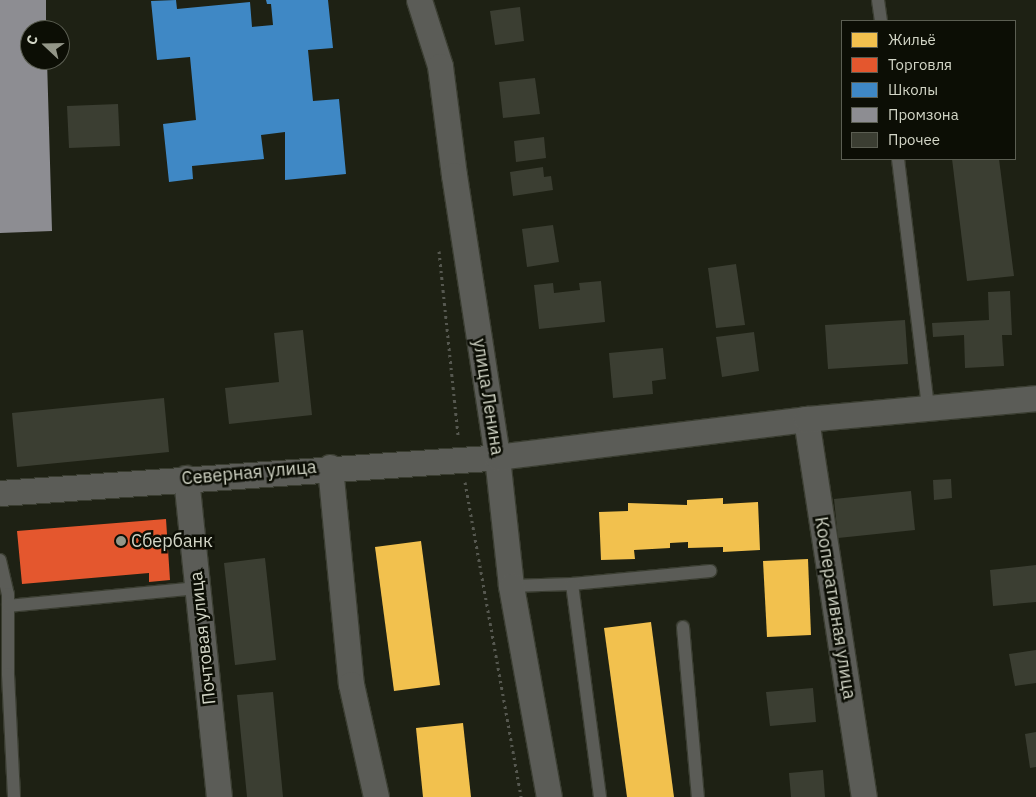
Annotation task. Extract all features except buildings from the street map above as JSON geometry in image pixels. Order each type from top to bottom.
[{"type":"street","name":"улица Ленина","points":[[419,0],[440,66],[454,175],[498,457],[511,586],[549,797]]},
{"type":"street","name":"Северная улица","points":[[0,493],[330,467],[498,457],[806,419],[1036,398]]},
{"type":"street","name":"Кооперативная улица","points":[[806,419],[864,797]]},
{"type":"street","points":[[330,467],[351,684],[376,797]]},
{"type":"street","name":"Почтовая улица","points":[[186,478],[219,797]]},
{"type":"lane","points":[[878,0],[881,20]]},
{"type":"lane","points":[[898,160],[928,408]]},
{"type":"lane","points":[[0,560],[8,606],[14,797]]},
{"type":"lane","points":[[511,586],[572,584],[710,571]]},
{"type":"lane","points":[[572,584],[600,797]]},
{"type":"lane","points":[[8,606],[197,588]]},
{"type":"lane","points":[[683,627],[698,797]]},
{"type":"path","points":[[438,245],[461,459],[521,797]]},
{"type":"place","name":"Сбербанк","points":[[121,541]]}]
